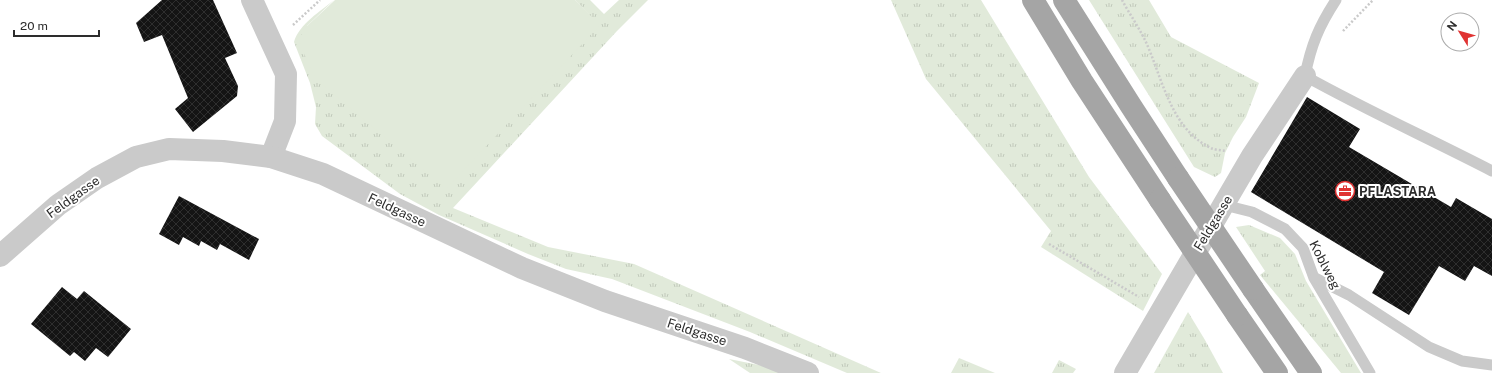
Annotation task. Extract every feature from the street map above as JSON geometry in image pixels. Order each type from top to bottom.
[{"type":"main road","points":[[1033,0],[1082,81],[1276,373]]},
{"type":"main road","points":[[1064,0],[1178,178],[1311,373]]},
{"type":"street","points":[[252,0],[286,74],[285,122],[272,157]]},
{"type":"street","name":"Feldgasse","points":[[1125,373],[1252,156],[1305,76]]},
{"type":"street","name":"Feldgasse","points":[[0,256],[58,205],[97,178],[136,157],[169,149],[223,151],[272,157],[323,174],[529,271],[605,301],[745,348],[808,373]]},
{"type":"lane","points":[[1336,0],[1318,29],[1310,53],[1305,76],[1356,104],[1492,172]]},
{"type":"lane","name":"Koblweg","points":[[1224,205],[1252,212],[1285,229],[1303,248],[1314,278],[1370,373]]},
{"type":"lane","points":[[1314,278],[1349,295],[1429,347],[1462,361],[1492,365]]},
{"type":"path","points":[[273,45],[320,0]]},
{"type":"path","points":[[1122,0],[1145,40],[1164,92],[1177,115],[1192,136],[1211,148],[1252,156]]},
{"type":"path","points":[[1049,244],[1161,310]]},
{"type":"green space","points":[[334,0],[307,26],[599,25],[575,0],[590,0],[604,14],[619,0],[648,0],[617,31],[453,208],[548,247],[634,264],[881,373],[847,373],[750,332],[612,279],[566,269],[439,215],[400,194],[322,136],[315,124],[316,107],[310,83],[294,42],[305,24]]},
{"type":"green space","points":[[335,0],[575,0],[600,25],[446,189],[316,79],[300,45],[301,36],[307,26]]},
{"type":"green space","points":[[891,0],[981,0],[1089,177],[1162,274],[1143,311],[1041,247],[1051,231],[926,79]]},
{"type":"green space","points":[[1089,0],[1149,0],[1171,37],[1259,83],[1246,117],[1225,153],[1221,173],[1215,177],[1194,167]]},
{"type":"green space","points":[[1249,225],[1280,238],[1295,254],[1306,281],[1361,373],[1341,373],[1260,275],[1265,271],[1236,227]]},
{"type":"green space","points":[[1188,312],[1205,340],[1223,373],[1154,373]]},
{"type":"green space","points":[[959,358],[995,373],[951,373]]},
{"type":"green space","points":[[729,359],[764,366],[781,373],[750,373]]},
{"type":"green space","points":[[1059,360],[1076,369],[1073,373],[1052,373]]},
{"type":"building","points":[[162,0],[213,0],[237,53],[225,58],[238,86],[237,96],[193,132],[175,109],[188,98],[162,35],[144,42],[136,23]]},
{"type":"building","points":[[1307,97],[1360,129],[1349,147],[1451,207],[1456,198],[1492,219],[1492,276],[1474,266],[1465,281],[1439,266],[1409,315],[1372,293],[1384,272],[1251,192]]},
{"type":"building","points":[[179,196],[259,239],[249,260],[220,244],[217,250],[201,241],[199,246],[183,237],[179,245],[159,234]]},
{"type":"building","points":[[62,287],[77,299],[84,291],[131,329],[108,357],[96,348],[85,361],[74,352],[70,356],[31,324]]},
{"type":"place","name":"PFLASTARA","points":[[1345,191]]}]
